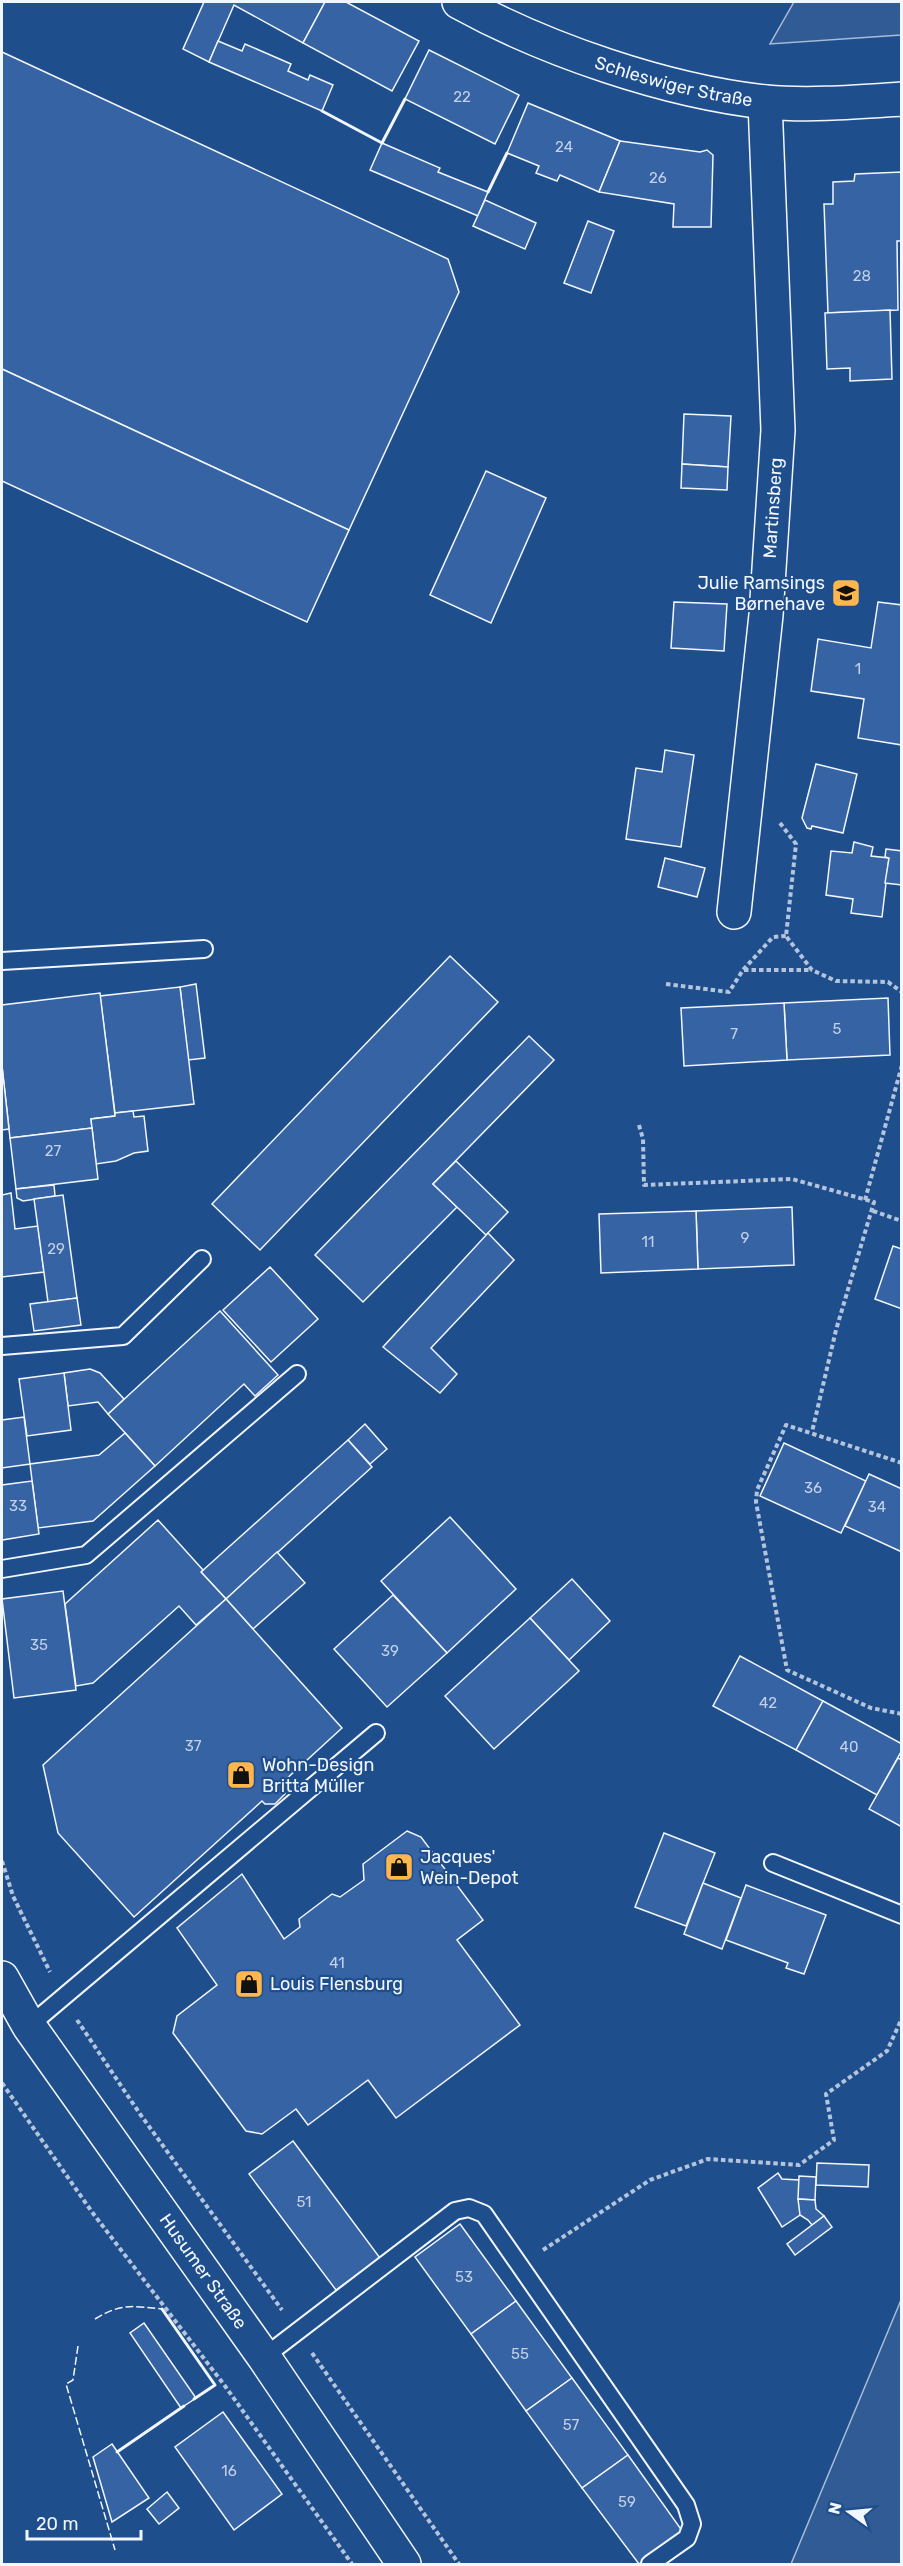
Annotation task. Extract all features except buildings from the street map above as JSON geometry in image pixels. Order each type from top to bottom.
[{"type":"main road","name":"Schleswiger Straße","points":[[459,2],[493,20],[588,59],[684,87],[765,102],[847,103],[902,99]]},
{"type":"main road","name":"Martinsberg","points":[[734,912],[766,615],[778,430],[765,102]]},
{"type":"main road","name":"Husumer Straße","points":[[2,1978],[29,2026],[264,2357],[404,2565]]},
{"type":"lane","points":[[2,961],[204,949]]},
{"type":"lane","points":[[2,1346],[123,1336],[202,1259]]},
{"type":"lane","points":[[2,1569],[86,1555],[297,1374]]},
{"type":"lane","points":[[29,2026],[376,1733]]},
{"type":"lane","points":[[773,1863],[902,1915]]},
{"type":"lane","points":[[264,2357],[455,2211],[469,2208],[484,2214],[686,2505],[692,2524],[687,2538],[650,2565]]},
{"type":"path","points":[[748,781],[796,844],[786,936],[812,970]]},
{"type":"path","points":[[666,984],[729,992],[743,970],[773,937],[786,936]]},
{"type":"path","points":[[743,970],[812,970],[836,981],[888,982],[902,992]]},
{"type":"path","points":[[865,1200],[902,1065]]},
{"type":"path","points":[[639,1125],[643,1139],[644,1185],[792,1179],[874,1202],[836,1330],[812,1432]]},
{"type":"path","points":[[873,1211],[902,1221]]},
{"type":"path","points":[[902,1463],[786,1425],[757,1490],[756,1502],[787,1670],[871,1708],[902,1714]]},
{"type":"path","points":[[2,1861],[13,1896],[62,1998],[140,2114],[297,2331],[459,2565]]},
{"type":"path","points":[[520,2265],[650,2180],[708,2159],[799,2165],[834,2140],[826,2094],[887,2051],[902,2018]]},
{"type":"path","points":[[2,2083],[92,2212],[225,2386],[352,2565]]},
{"type":"shaded area","points":[[794,2],[901,2],[901,35],[770,44]]},
{"type":"shaded area","points":[[901,2300],[901,2564],[791,2564]]},
{"type":"fence","points":[[95,2319],[120,2308],[162,2309]]},
{"type":"fence","points":[[78,2346],[73,2380],[66,2384],[115,2550]]},
{"type":"wall","points":[[322,111],[382,143],[405,99]]},
{"type":"wall","points":[[488,192],[507,153]]},
{"type":"wall","points":[[162,2309],[215,2385],[194,2399]]},
{"type":"wall","points":[[117,2452],[184,2406]]},
{"type":"place","name":"Julie Ramsings Børnehave","points":[[846,593]]},
{"type":"place","name":"Wohn-Design Britta Müller","points":[[241,1775]]},
{"type":"place","name":"Jacques' Wein-Depot","points":[[399,1867]]},
{"type":"place","name":"Louis Flensburg","points":[[249,1984]]}]
